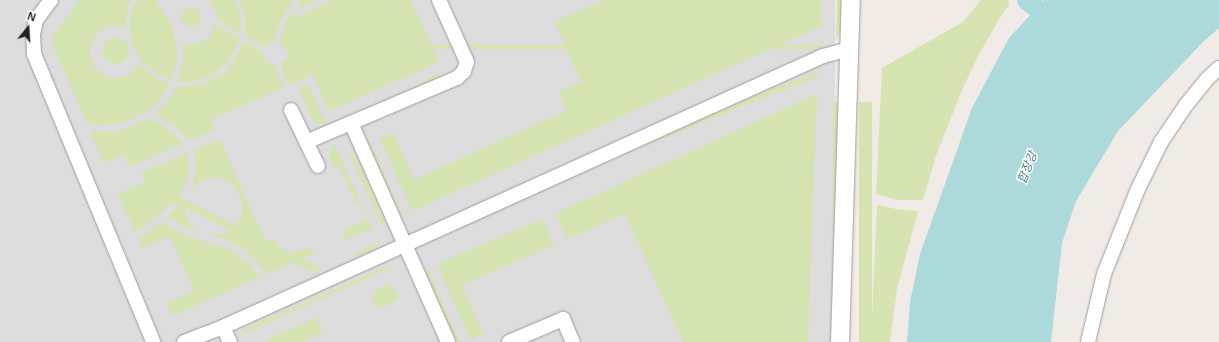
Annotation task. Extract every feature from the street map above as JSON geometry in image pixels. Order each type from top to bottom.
[{"type":"street","points":[[51,0],[36,20],[32,34],[34,54],[153,342]]},
{"type":"street","points":[[306,142],[457,78],[464,71],[467,62],[440,0]]},
{"type":"street","points":[[840,342],[851,0]]},
{"type":"street","points":[[184,342],[223,327],[823,56],[850,49]]},
{"type":"street","points":[[1088,342],[1104,274],[1137,191],[1161,142],[1186,105],[1207,79],[1219,68]]},
{"type":"street","points":[[291,110],[318,166]]},
{"type":"street","points":[[351,123],[448,342]]},
{"type":"street","points":[[509,342],[563,319],[573,342]]},
{"type":"street","points":[[223,327],[230,342]]},
{"type":"shaded area","points":[[0,0],[835,0],[835,342],[0,342]]},
{"type":"green space","points":[[80,0],[131,0],[127,12],[125,27],[108,26],[101,30],[95,35],[89,51],[94,67],[107,77],[124,77],[131,73],[139,64],[154,77],[170,84],[157,104],[145,113],[123,123],[100,126],[87,124],[52,43],[53,36]]},
{"type":"green space","points":[[136,0],[155,0],[171,23],[177,46],[177,59],[172,80],[156,74],[146,66],[133,47],[129,24]]},
{"type":"green space","points":[[209,0],[235,0],[241,16],[241,34],[217,20],[216,12]]},
{"type":"green space","points":[[239,0],[290,0],[292,5],[282,17],[274,41],[265,47],[245,36],[245,16]]},
{"type":"green space","points":[[297,0],[319,0],[301,8]]},
{"type":"green space","points":[[333,0],[411,0],[439,62],[329,111],[313,75],[289,85],[284,77],[281,64],[287,59],[288,53],[286,48],[279,42],[287,19],[295,10],[298,16]]},
{"type":"green space","points":[[604,0],[821,0],[821,26],[412,211],[380,139],[393,133],[414,180],[567,110],[559,92],[581,82],[555,21]]},
{"type":"green space","points":[[837,0],[841,0],[841,30],[836,40]]},
{"type":"green space","points":[[981,0],[1008,0],[1009,5],[999,19],[978,56],[962,90],[936,156],[923,200],[897,200],[876,194],[882,68],[963,22]]},
{"type":"green space","points":[[191,7],[198,10],[201,17],[198,24],[191,27],[184,24],[181,17],[184,10]]},
{"type":"green space","points":[[215,25],[240,39],[230,60],[212,76],[190,82],[178,82],[183,59],[183,43],[197,44],[205,40],[211,35]]},
{"type":"green space","points":[[116,38],[125,42],[129,51],[125,60],[116,64],[107,60],[103,51],[107,42]]},
{"type":"green space","points":[[244,41],[263,52],[264,59],[267,63],[276,66],[280,79],[285,87],[211,119],[215,129],[189,141],[176,127],[156,114],[177,86],[202,84],[225,72],[233,63]]},
{"type":"green space","points":[[373,45],[820,45],[820,49],[373,49]]},
{"type":"green space","points":[[817,71],[819,76],[424,235],[422,231]]},
{"type":"green space","points":[[438,72],[440,75],[350,136],[348,133]]},
{"type":"green space","points":[[308,84],[326,124],[317,124],[313,121],[299,89]]},
{"type":"green space","points":[[817,94],[808,342],[683,342],[625,214],[567,239],[556,213]]},
{"type":"green space","points":[[833,102],[838,102],[838,342],[833,342]]},
{"type":"green space","points":[[859,102],[872,102],[872,342],[859,342]]},
{"type":"green space","points":[[146,119],[153,120],[164,126],[183,143],[129,167],[123,155],[104,163],[90,131],[114,131],[125,129]]},
{"type":"green space","points":[[220,139],[266,243],[275,240],[283,257],[303,249],[310,249],[317,252],[266,274],[245,250],[224,239],[209,235],[226,233],[239,220],[242,212],[242,203],[239,194],[227,181],[219,178],[201,180],[190,190],[196,171],[194,150]]},
{"type":"green space","points":[[371,143],[402,214],[401,215],[369,144]]},
{"type":"green space","points":[[335,145],[372,228],[342,241],[346,229],[367,220],[360,204],[357,205],[340,167],[334,169],[329,156],[332,147]]},
{"type":"green space","points":[[354,152],[385,223],[381,225],[349,154]]},
{"type":"green space","points":[[187,153],[189,170],[182,192],[163,212],[135,232],[118,194],[146,183],[141,173]]},
{"type":"green space","points":[[176,194],[320,268],[317,274],[172,201]]},
{"type":"green space","points":[[186,197],[185,210],[187,219],[192,226],[200,232],[185,227],[167,217]]},
{"type":"green space","points":[[877,205],[896,209],[918,211],[897,289],[890,342],[871,342]]},
{"type":"green space","points":[[542,219],[554,245],[462,285],[483,334],[470,339],[437,264]]},
{"type":"green space","points":[[161,222],[182,234],[231,250],[248,263],[260,277],[172,316],[166,303],[194,291],[170,236],[142,248],[138,239]]},
{"type":"green space","points":[[378,242],[380,246],[360,255],[352,254]]},
{"type":"green space","points":[[389,265],[390,268],[241,335],[244,329]]},
{"type":"green space","points":[[428,269],[460,342],[457,342],[425,270]]},
{"type":"green space","points":[[392,284],[399,299],[378,309],[371,294]]},
{"type":"green space","points":[[316,318],[323,333],[303,342],[262,342]]},
{"type":"water","name":"합장강","points":[[1044,0],[1219,0],[1219,28],[1204,41],[1118,131],[1076,201],[1062,243],[1051,342],[907,342],[910,302],[920,254],[972,108],[1009,38]]},
{"type":"waterway","points":[[1026,0],[1057,24]]}]
